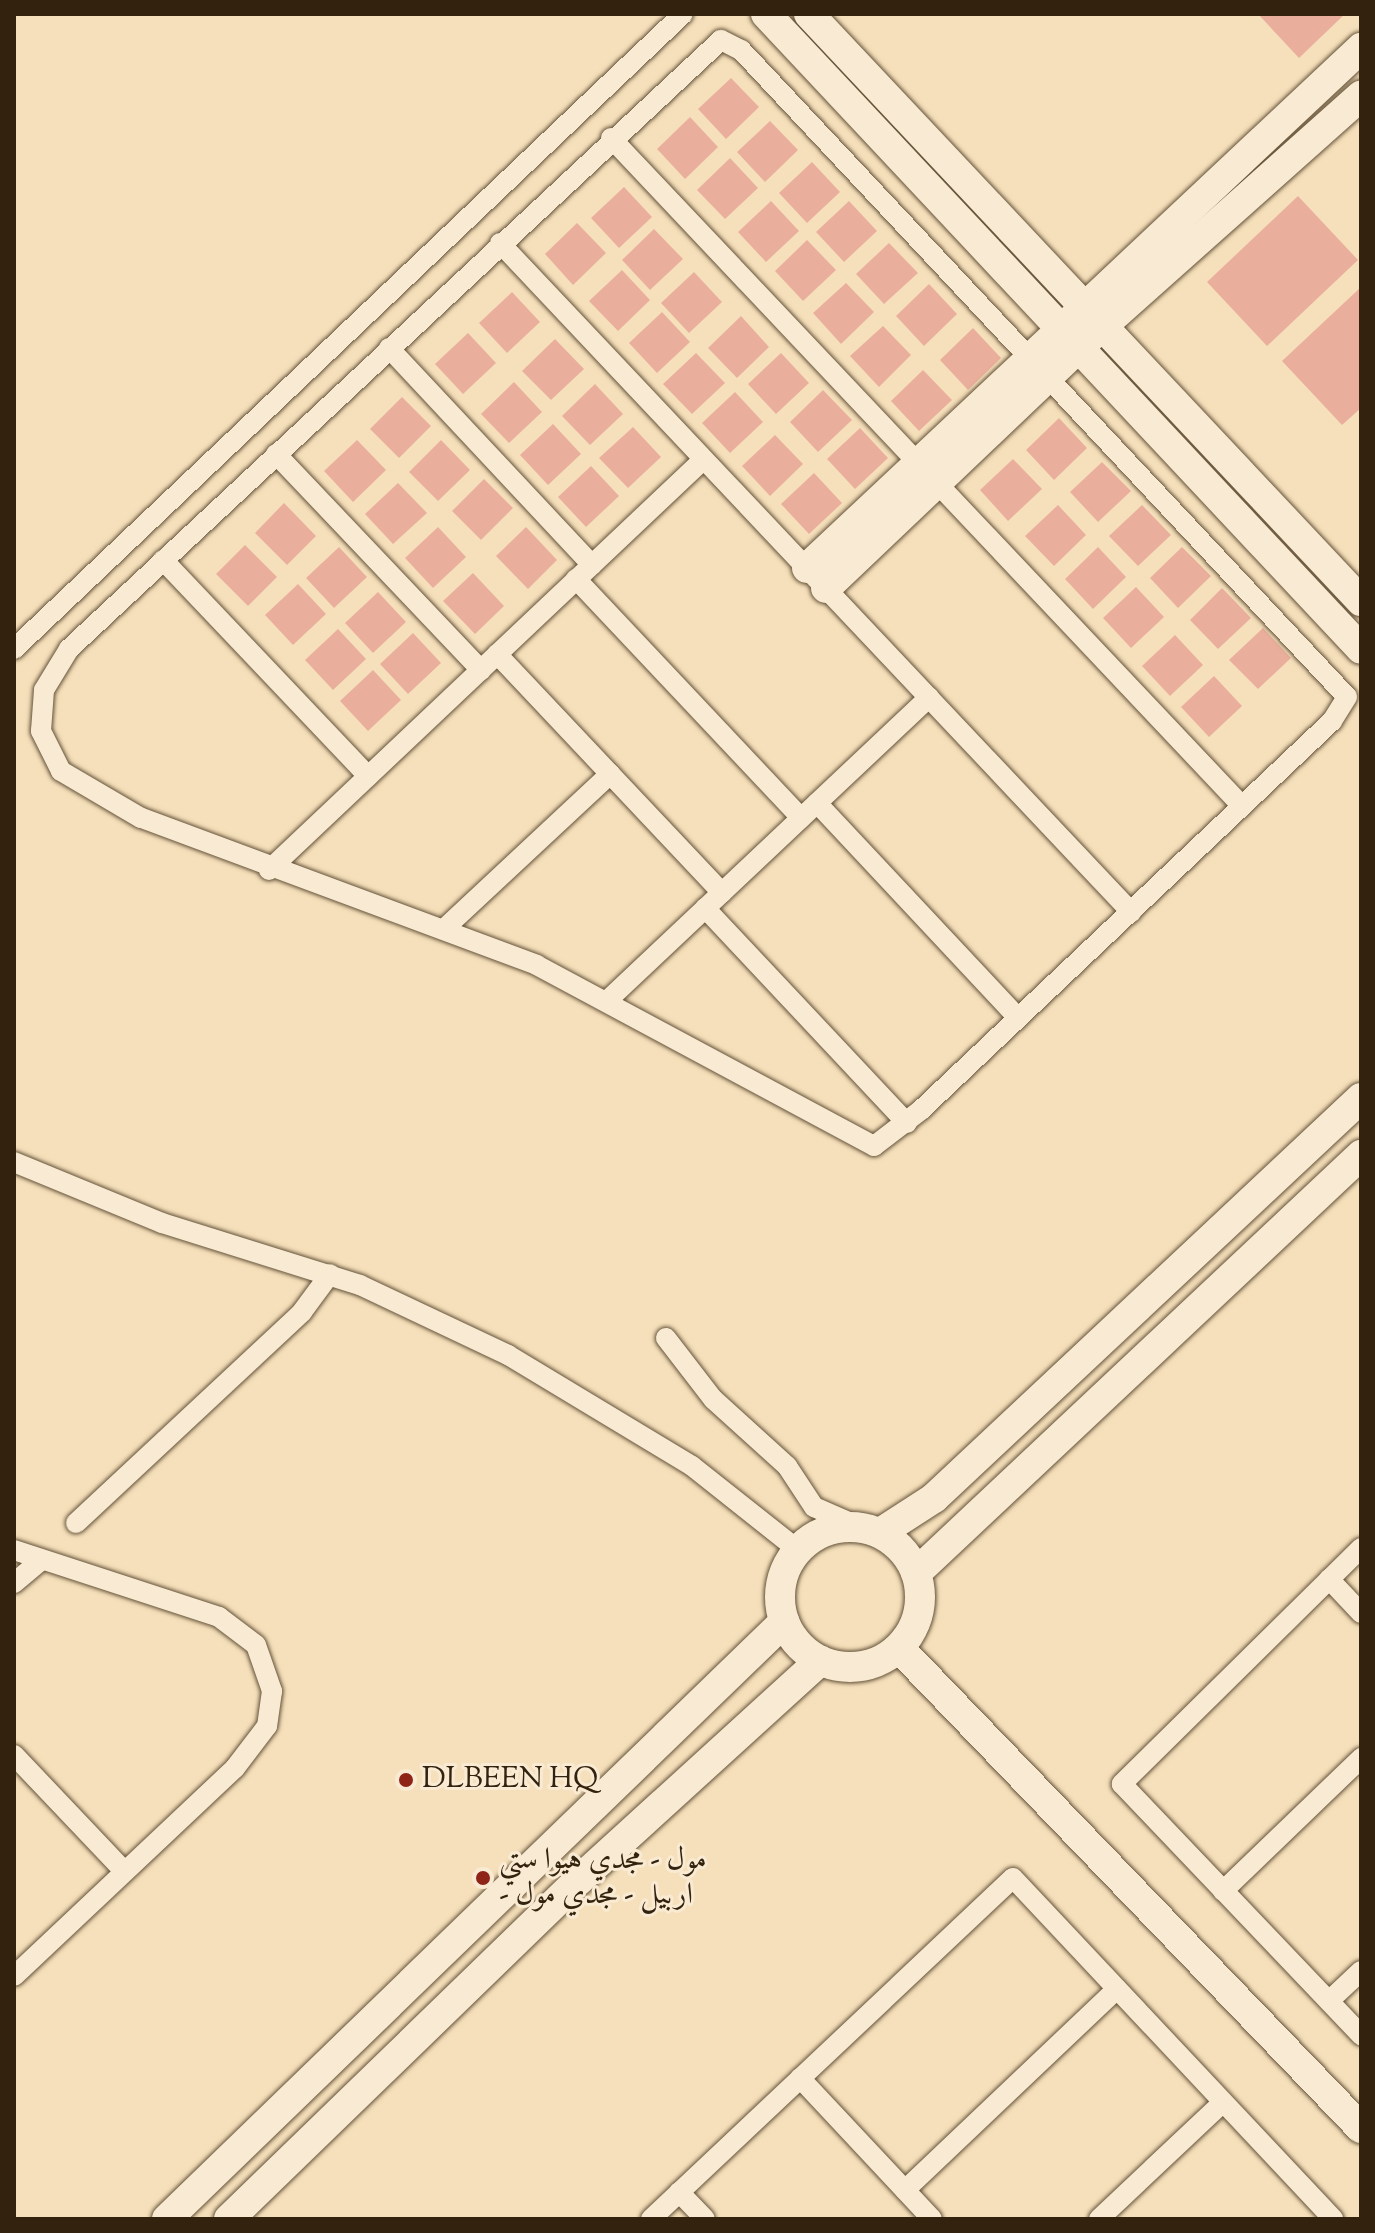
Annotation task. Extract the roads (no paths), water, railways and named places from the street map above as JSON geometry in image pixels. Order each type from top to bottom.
[{"type":"street","points":[[14,649],[683,14]]},
{"type":"street","points":[[766,14],[1361,649]]},
{"type":"street","points":[[809,14],[1361,601]]},
{"type":"street","points":[[732,42],[1347,697],[1340,714],[907,1123],[881,1144],[857,1143],[609,999],[445,928],[269,870],[95,795],[61,771],[45,744],[39,716],[48,676],[163,560],[611,138],[709,45],[732,42]]},
{"type":"street","points":[[1094,316],[1361,48]]},
{"type":"street","points":[[816,578],[1070,337],[1361,96]]},
{"type":"street","points":[[611,138],[1242,806]]},
{"type":"street","points":[[500,243],[1131,912]]},
{"type":"street","points":[[389,348],[592,565]]},
{"type":"street","points":[[276,454],[481,670]]},
{"type":"street","points":[[269,870],[704,459]]},
{"type":"street","points":[[163,560],[368,776]]},
{"type":"street","points":[[576,579],[801,818]]},
{"type":"street","points":[[497,654],[722,893]]},
{"type":"street","points":[[609,999],[929,697]]},
{"type":"street","points":[[445,928],[610,774]]},
{"type":"street","points":[[817,803],[1018,1018]]},
{"type":"street","points":[[705,908],[907,1123]]},
{"type":"street","points":[[666,1338],[713,1399],[787,1466],[814,1507],[870,1530],[916,1573],[918,1616],[900,1649],[854,1668],[820,1661],[784,1622],[780,1585],[798,1550],[819,1533],[870,1530],[934,1498],[1361,1098]]},
{"type":"street","points":[[916,1573],[1361,1155]]},
{"type":"street","points":[[14,1162],[162,1223],[330,1274],[508,1355],[692,1466],[798,1550]]},
{"type":"street","points":[[76,1523],[302,1312],[330,1274]]},
{"type":"street","points":[[1361,1548],[1122,1784],[1361,2035]]},
{"type":"street","points":[[14,1550],[219,1617],[256,1645],[267,1669],[271,1708],[256,1745],[14,1976]]},
{"type":"street","points":[[14,1583],[41,1560]]},
{"type":"street","points":[[1329,1579],[1361,1613]]},
{"type":"street","points":[[167,2219],[550,1852],[784,1622]]},
{"type":"street","points":[[900,1649],[1361,2128]]},
{"type":"street","points":[[229,2219],[621,1840],[820,1661]]},
{"type":"street","points":[[14,1755],[123,1870]]},
{"type":"street","points":[[1223,1891],[1361,1758]]},
{"type":"street","points":[[591,1812],[621,1840]]},
{"type":"street","points":[[550,1852],[579,1880]]},
{"type":"street","points":[[651,2219],[1013,1878],[1328,2218]]},
{"type":"street","points":[[1329,2001],[1361,1971]]},
{"type":"street","points":[[905,2190],[1117,1989]]},
{"type":"street","points":[[800,2078],[932,2219]]},
{"type":"street","points":[[1099,2219],[1223,2102]]},
{"type":"street","points":[[679,2192],[705,2219]]},
{"type":"place","name":"DLBEEN HQ","points":[[406,1780]]},
{"type":"place","name":"مول - مجدي هيوا ستي - اربيل - مجدي مول","points":[[483,1878]]}]
